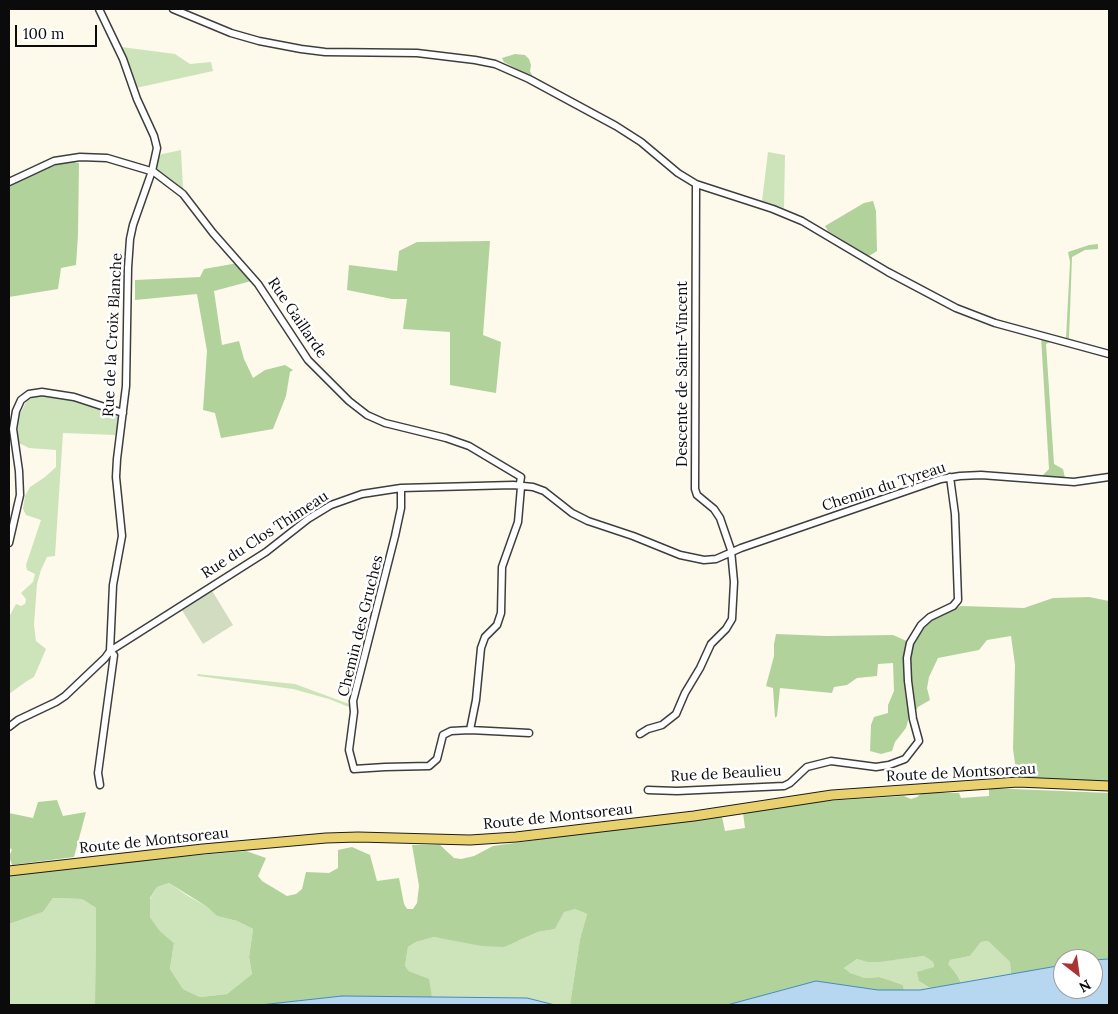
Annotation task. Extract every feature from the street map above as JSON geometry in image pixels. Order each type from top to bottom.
[{"type":"main road","name":"Route de Montsoreau","points":[[9,872],[203,849],[326,838],[470,840],[516,837],[694,816],[832,795],[1018,782],[1109,786]]},
{"type":"street","name":"Rue de la Croix Blanche","points":[[99,9],[123,59],[157,148],[152,171],[130,239],[126,386],[116,477],[122,536],[113,585],[110,651],[114,655],[98,773],[100,785]]},
{"type":"street","points":[[174,9],[231,33],[259,41],[301,49],[325,52],[417,53],[468,58],[495,64],[529,79],[616,126],[641,142],[678,173],[696,184],[802,220],[888,272],[949,304],[976,316],[1109,354]]},
{"type":"street","name":"Rue Gaillarde","points":[[9,182],[54,162],[80,157],[107,158],[152,171],[183,194],[213,233],[258,284],[308,360],[349,401],[368,415],[385,423],[446,438],[469,446],[538,488]]},
{"type":"street","name":"Descente de Saint-Vincent","points":[[640,734],[662,726],[676,714],[685,692],[700,668],[711,644],[729,625],[732,619],[734,582],[732,552],[720,518],[697,495],[695,489],[696,184]]},
{"type":"street","points":[[9,543],[20,495],[19,471],[13,430],[16,411],[21,400],[29,394],[42,392],[74,397],[123,413]]},
{"type":"street","name":"Chemin du Tyreau","points":[[732,552],[928,482],[950,477],[981,476],[1074,482],[1109,477]]},
{"type":"street","points":[[521,477],[518,522],[502,567],[501,613],[497,625],[485,637],[480,648],[476,700],[470,730],[529,733]]},
{"type":"street","name":"Rue de Beaulieu","points":[[648,790],[784,786],[807,767],[831,761],[880,767],[904,760],[913,751],[919,741],[913,719],[908,681],[907,658],[910,643],[921,625],[930,617],[953,606],[958,600],[956,521],[950,477]]},
{"type":"street","name":"Rue du Clos Thimeau","points":[[9,727],[18,720],[61,699],[105,658],[110,651],[266,552],[308,519],[331,505],[362,494],[401,488],[521,485],[538,488],[572,513],[588,521],[640,538],[680,555],[704,560],[732,552]]},
{"type":"street","name":"Chemin des Gruches","points":[[401,488],[395,536],[353,701],[354,712],[349,750],[354,769],[429,766],[438,759],[443,735],[451,730],[470,730]]},
{"type":"green space","points":[[121,47],[175,54],[190,64],[211,62],[213,71],[136,88]]},
{"type":"green space","points":[[515,54],[525,55],[529,59],[532,75],[530,76],[504,62],[502,58]]},
{"type":"green space","points":[[181,150],[183,189],[181,190],[158,172],[156,168],[158,157],[162,154]]},
{"type":"green space","points":[[768,152],[785,155],[784,208],[762,201]]},
{"type":"green space","points":[[68,161],[79,163],[76,265],[61,268],[58,289],[9,297],[9,181]]},
{"type":"green space","points":[[873,201],[876,211],[877,251],[869,256],[828,231],[825,226],[864,203]]},
{"type":"green space","points":[[490,241],[483,335],[501,342],[496,393],[450,385],[450,332],[403,329],[407,299],[392,299],[347,290],[349,265],[397,271],[399,251],[417,242]]},
{"type":"green space","points":[[1098,244],[1098,249],[1085,250],[1072,257],[1069,338],[1066,338],[1070,262],[1068,252]]},
{"type":"green space","points":[[238,263],[255,280],[214,291],[222,345],[239,341],[244,359],[253,378],[265,370],[285,365],[293,370],[290,372],[286,396],[273,429],[221,438],[215,413],[203,410],[207,351],[197,294],[135,300],[135,280],[200,277],[204,269]]},
{"type":"green space","points":[[1041,337],[1052,341],[1046,344],[1054,464],[1063,469],[1065,478],[1045,478],[1043,475],[1049,469]]},
{"type":"green space","points":[[42,394],[71,399],[115,413],[119,419],[115,435],[63,433],[55,556],[47,557],[37,584],[34,625],[36,641],[46,649],[34,677],[9,694],[9,617],[16,604],[21,606],[25,604],[26,599],[21,593],[33,582],[35,574],[27,570],[26,565],[41,520],[26,515],[23,509],[25,496],[30,487],[56,467],[56,450],[29,448],[19,443],[17,435],[20,414],[27,400]]},
{"type":"green space","points":[[211,589],[233,625],[203,644],[180,607]]},
{"type":"green space","points":[[1089,597],[1109,601],[1109,783],[1017,778],[1013,749],[1015,665],[1011,636],[987,640],[979,650],[938,658],[929,677],[927,688],[930,700],[918,707],[914,714],[909,717],[906,728],[895,742],[892,751],[881,754],[870,751],[871,725],[874,717],[888,713],[888,705],[894,691],[893,663],[878,664],[877,676],[857,678],[847,685],[834,687],[832,693],[780,688],[777,716],[775,718],[773,688],[766,686],[774,656],[776,634],[827,636],[893,635],[909,642],[935,618],[961,606],[1024,608],[1053,598]]},
{"type":"green space","points":[[197,674],[295,684],[349,704],[349,707],[293,689],[198,676]]},
{"type":"green space","points":[[989,788],[1109,793],[1109,959],[1103,959],[1103,949],[1053,949],[1053,967],[1011,975],[1010,962],[988,941],[981,942],[970,956],[950,960],[948,964],[961,983],[930,988],[919,981],[917,972],[934,967],[933,962],[924,956],[879,962],[867,962],[857,959],[844,968],[850,973],[865,978],[879,977],[903,985],[904,990],[878,990],[816,981],[727,1005],[570,1005],[580,939],[587,914],[575,909],[564,912],[555,929],[538,932],[504,947],[482,946],[434,937],[416,942],[408,947],[405,966],[409,971],[429,979],[432,997],[342,996],[260,1005],[95,1005],[96,908],[82,899],[53,898],[43,912],[9,924],[9,875],[246,851],[266,858],[258,876],[262,881],[287,896],[296,894],[302,889],[306,872],[329,873],[338,868],[338,850],[352,847],[370,855],[377,881],[399,878],[404,904],[407,909],[413,909],[417,903],[419,886],[412,845],[440,845],[454,858],[461,859],[474,856],[493,846],[621,828],[722,817],[725,831],[745,828],[743,813],[790,805],[904,796],[911,799],[922,793],[959,793],[961,798],[989,796]],"holes":[[[169,883],[206,906],[217,916],[237,921],[253,929],[249,957],[252,974],[227,994],[200,997],[183,989],[170,969],[174,943],[160,931],[150,917],[150,898],[157,887]]]},
{"type":"green space","points":[[57,800],[63,816],[86,812],[74,857],[12,865],[9,856],[12,850],[9,847],[9,813],[33,818],[38,802]]},
{"type":"green space","points":[[169,883],[206,906],[217,916],[237,921],[253,929],[249,957],[252,974],[227,994],[200,997],[183,989],[170,969],[174,943],[160,931],[150,917],[150,899],[157,887]]},
{"type":"green space","points":[[53,898],[82,899],[96,908],[95,1005],[9,1005],[9,924],[43,912]]},
{"type":"green space","points":[[575,909],[587,914],[580,939],[570,1005],[555,1005],[527,998],[432,997],[428,979],[409,971],[405,966],[408,947],[416,942],[434,937],[518,941],[538,932],[555,929],[564,911]]},
{"type":"green space","points":[[988,941],[1010,962],[1011,975],[961,983],[957,975],[947,964],[950,960],[970,956],[981,942]]},
{"type":"green space","points":[[924,956],[933,962],[934,967],[919,981],[930,988],[920,990],[904,990],[903,985],[879,977],[865,978],[849,973],[844,968],[857,959],[867,962]]},
{"type":"water","points":[[1103,959],[1109,959],[1109,1005],[727,1005],[816,981],[878,990],[920,990],[1053,967],[1053,999],[1103,999]]},
{"type":"water","points":[[342,996],[527,998],[555,1005],[260,1005]]}]
